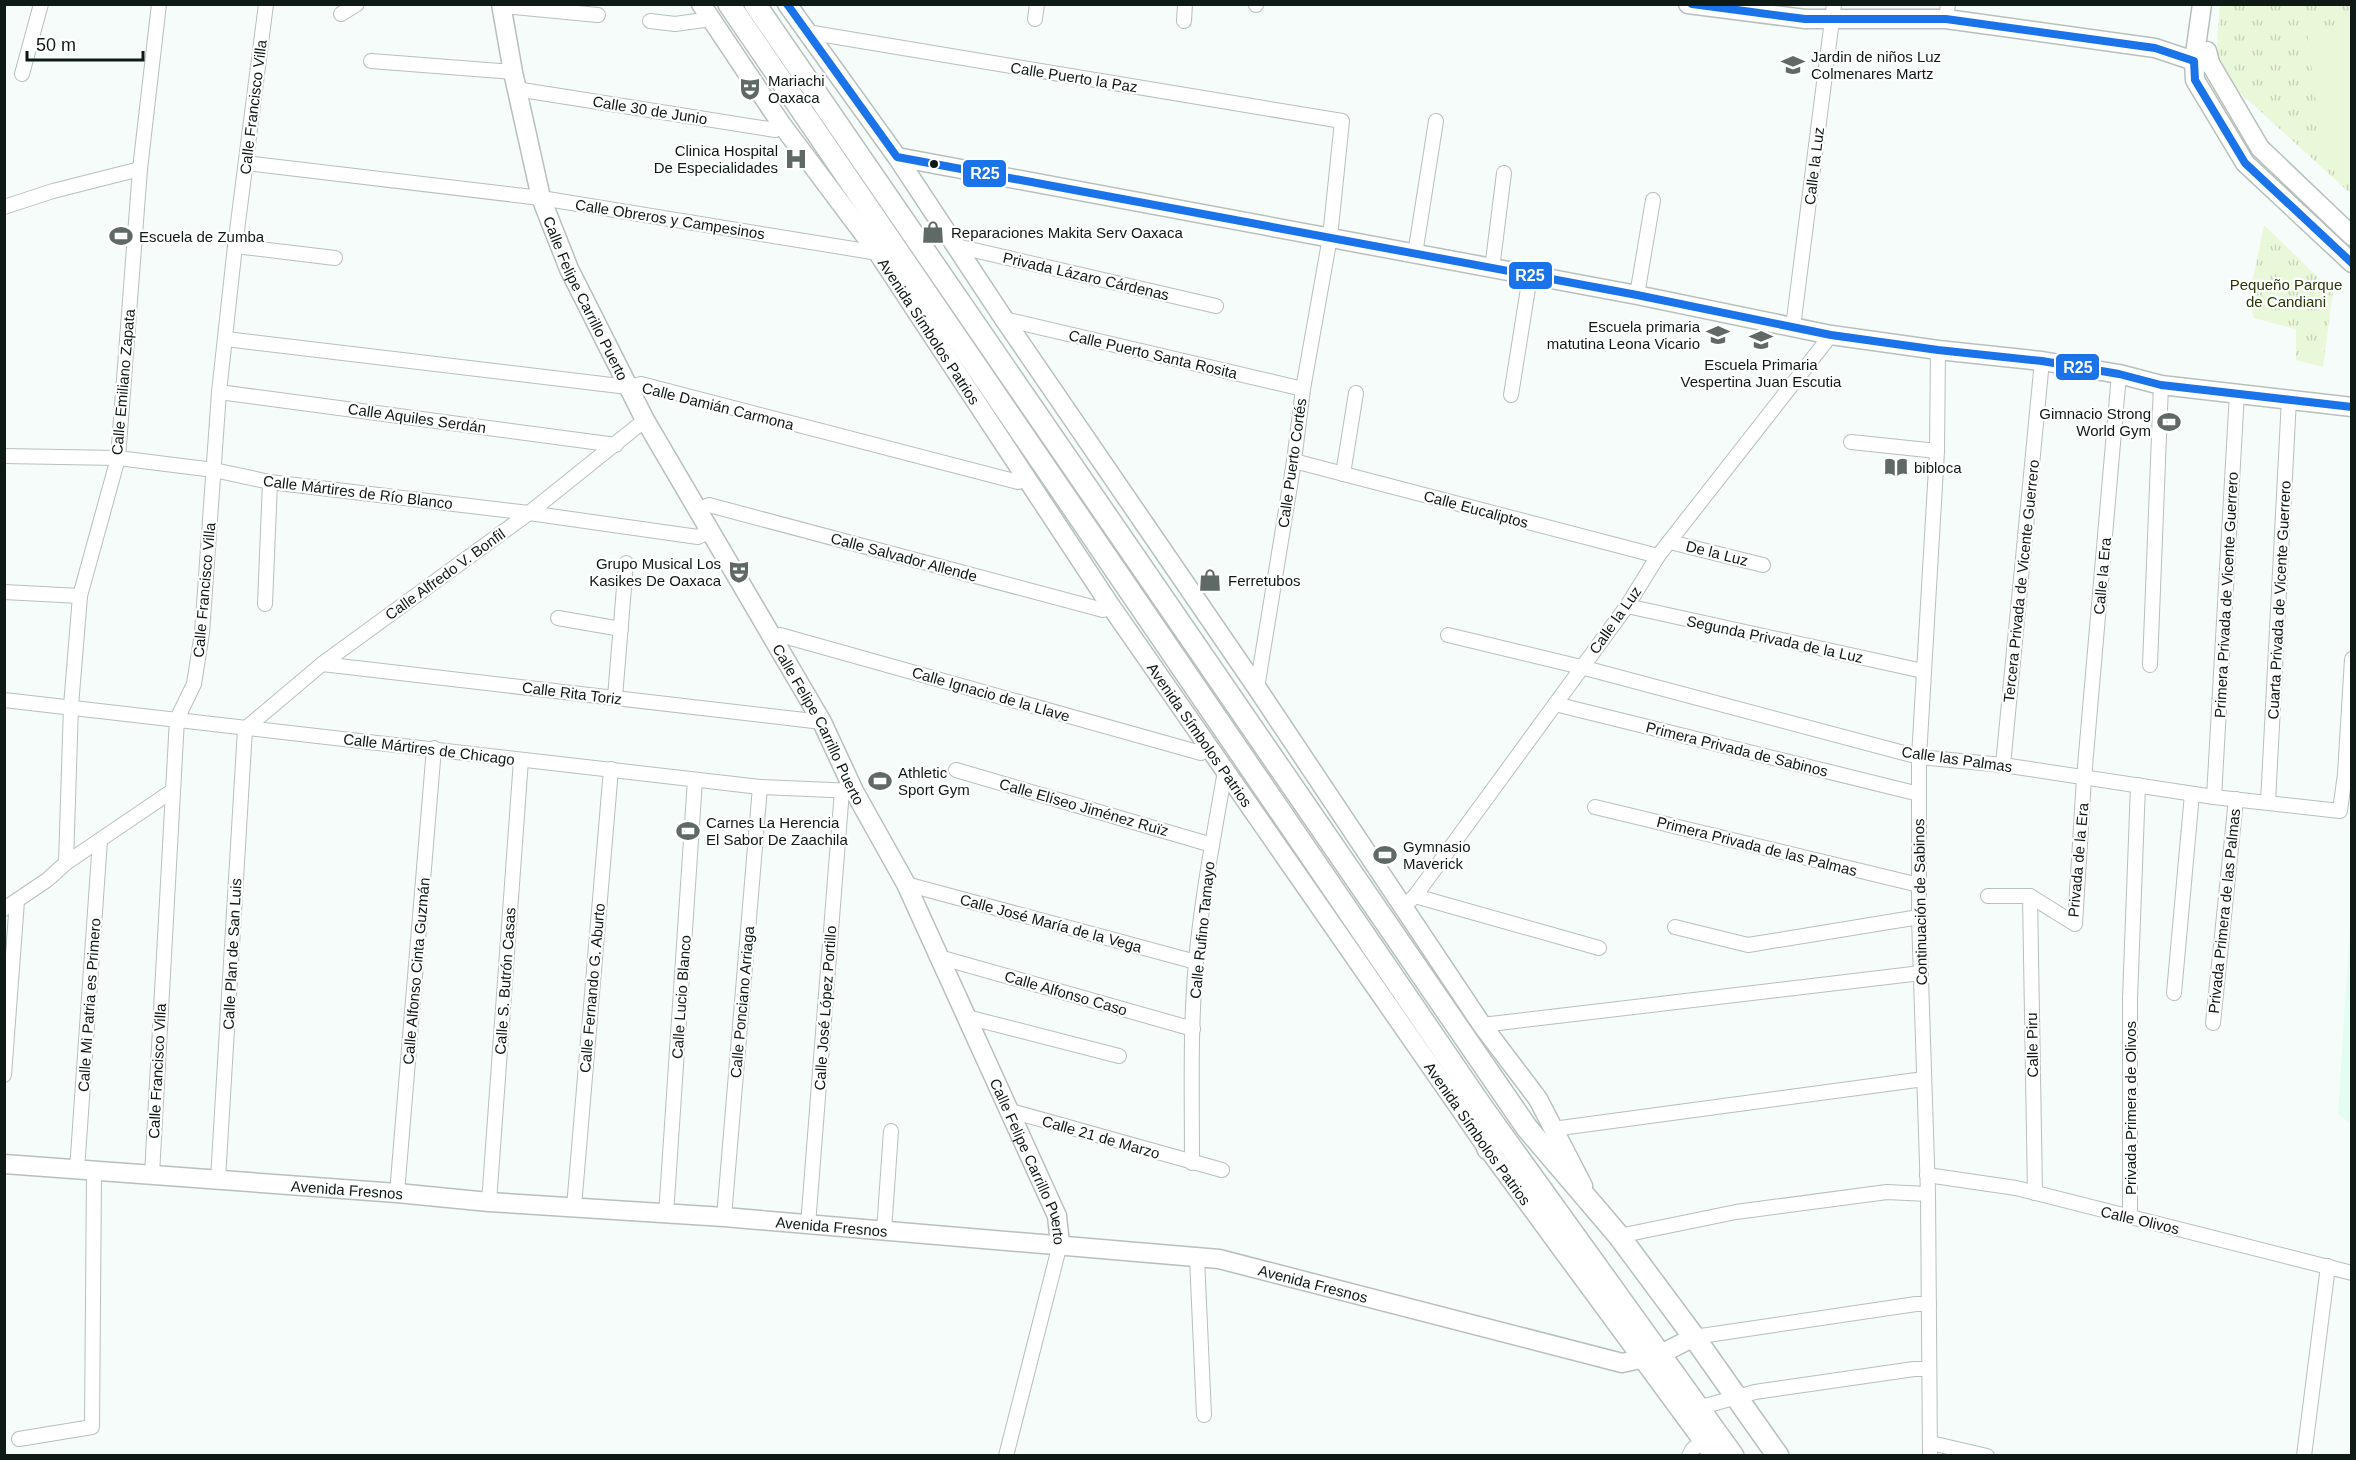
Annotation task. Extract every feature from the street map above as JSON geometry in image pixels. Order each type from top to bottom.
[{"type":"main road","name":"Avenida Símbolos Patrios","points":[[729,4],[1651,1357],[1698,1408],[1733,1455]]},
{"type":"main road","points":[[755,4],[1527,1128],[1619,1236],[1778,1455]]},
{"type":"main road","points":[[1482,1107],[1488,1149]]},
{"type":"street","points":[[22,74],[41,4]]},
{"type":"street","name":"Calle Emiliano Zapata","points":[[66,863],[70,706],[80,596],[118,458],[140,169],[159,4]]},
{"type":"street","name":"Calle Francisco Villa","points":[[152,1174],[177,719],[194,684],[202,633],[219,392],[266,4]]},
{"type":"street","points":[[341,14],[357,4]]},
{"type":"street","points":[[787,4],[897,157],[1004,319],[1257,688],[1409,901],[1482,1025],[1538,1099],[1596,1211]]},
{"type":"street","points":[[1035,19],[1037,4]]},
{"type":"street","points":[[1184,21],[1185,4]]},
{"type":"street","points":[[1688,4],[1719,6],[1805,19],[1833,12],[1947,12],[2155,48],[2202,62],[2260,148],[2352,236]]},
{"type":"street","points":[[2202,4],[2200,23],[2202,62],[2195,80],[2245,163],[2352,263]]},
{"type":"street","points":[[501,5],[598,15]]},
{"type":"street","name":"Calle Felipe Carrillo Puerto","points":[[501,5],[514,81],[541,198],[569,269],[645,420],[822,722],[848,791],[906,884],[1057,1216],[1060,1244],[1006,1455]]},
{"type":"street","points":[[650,21],[675,24],[706,12]]},
{"type":"street","name":"Avenida Símbolos Patrios","points":[[706,12],[782,125],[878,253],[1110,605],[1488,1149],[1626,1339],[1651,1357],[1714,1455]]},
{"type":"street","name":"Calle la Luz","points":[[1793,327],[1833,12]]},
{"type":"street","name":"Calle Puerto la Paz","points":[[807,32],[1342,122]]},
{"type":"street","name":"Calle 30 de Junio","points":[[371,61],[514,81],[775,130],[782,125]]},
{"type":"street","points":[[1415,254],[1436,121]]},
{"type":"street","name":"Calle Puerto Cortés","points":[[1257,688],[1294,461],[1303,389],[1330,237],[1342,122]]},
{"type":"street","points":[[897,157],[1637,295],[1831,335],[1938,350],[2042,361],[2119,374],[2162,385],[2352,407]]},
{"type":"street","name":"Calle Obreros y Campesinos","points":[[246,163],[541,198],[878,253]]},
{"type":"street","points":[[4,207],[53,191],[140,169]]},
{"type":"street","points":[[1492,269],[1504,173]]},
{"type":"street","points":[[1637,295],[1653,200]]},
{"type":"street","points":[[235,246],[334,258]]},
{"type":"street","name":"Privada Lázaro Cárdenas","points":[[956,246],[1216,306]]},
{"type":"street","points":[[1511,395],[1530,276]]},
{"type":"street","name":"Calle Puerto Santa Rosita","points":[[1004,319],[1303,389]]},
{"type":"street","name":"Calle la Luz","points":[[1409,901],[1627,606],[1658,556],[1831,335]]},
{"type":"street","name":"Calle Damián Carmona","points":[[226,339],[628,387],[641,384],[1018,482],[1026,478]]},
{"type":"street","name":"Continuación de Sabinos","points":[[1931,1449],[1928,1194],[1919,917],[1919,757],[1937,451],[1938,350]]},
{"type":"street","name":"Tercera Privada de Vicente Guerrero","points":[[2003,765],[2042,361]]},
{"type":"street","name":"Calle la Era","points":[[2084,778],[2119,374]]},
{"type":"street","points":[[2150,665],[2162,385]]},
{"type":"street","name":"Calle Aquiles Serdán","points":[[219,392],[616,445]]},
{"type":"street","points":[[1343,474],[1356,393]]},
{"type":"street","name":"Primera Privada de Vicente Guerrero","points":[[2214,797],[2237,393]]},
{"type":"street","name":"Cuarta Privada de Vicente Guerrero","points":[[2268,802],[2289,399]]},
{"type":"street","name":"Calle Alfredo V. Bonfil","points":[[246,729],[322,664],[529,513],[645,420]]},
{"type":"street","points":[[1851,442],[1937,451]]},
{"type":"street","name":"Calle Mártires de Río Blanco","points":[[4,456],[118,458],[214,470],[270,482],[529,513],[698,537],[709,531]]},
{"type":"street","name":"Calle Eucaliptos","points":[[1294,461],[1658,556]]},
{"type":"street","points":[[265,604],[270,482]]},
{"type":"street","name":"Calle Salvador Allende","points":[[698,510],[709,505],[1103,610],[1110,605]]},
{"type":"street","name":"De la Luz","points":[[1671,542],[1763,565]]},
{"type":"street","points":[[615,698],[626,563]]},
{"type":"street","points":[[4,592],[80,596]]},
{"type":"street","name":"Segunda Privada de la Luz","points":[[1627,606],[1923,671]]},
{"type":"street","points":[[558,618],[621,629]]},
{"type":"street","name":"Calle Ignacio de la Llave","points":[[772,639],[780,635],[1201,753],[1209,748]]},
{"type":"street","name":"Calle las Palmas","points":[[1448,635],[1581,667],[1919,757],[2003,765],[2192,794],[2340,811],[2346,774],[2352,660]]},
{"type":"street","name":"Calle Rita Toriz","points":[[322,664],[822,722]]},
{"type":"street","name":"Calle Mártires de Chicago","points":[[4,700],[695,780],[760,787],[848,791]]},
{"type":"street","name":"Primera Privada de Sabinos","points":[[1555,704],[1919,794]]},
{"type":"street","name":"Calle Plan de San Luis","points":[[218,1179],[246,729]]},
{"type":"street","name":"Calle Alfonso Cinta Guzmán","points":[[397,1193],[434,748]]},
{"type":"street","name":"Calle S. Butrón Casas","points":[[489,1202],[521,760]]},
{"type":"street","name":"Calle Fernando G. Aburto","points":[[574,1207],[611,769]]},
{"type":"street","name":"Calle Elíseo Jiménez Ruïz","points":[[956,770],[1212,845]]},
{"type":"street","name":"Calle Rufino Tamayo","points":[[1192,1164],[1196,962],[1225,771]]},
{"type":"street","name":"Privada de la Era","points":[[2030,896],[2075,924],[2084,778]]},
{"type":"street","name":"Calle Lucio Blanco","points":[[666,1215],[695,780]]},
{"type":"street","name":"Privada Primera de Olivos","points":[[2130,1216],[2130,999],[2139,785]]},
{"type":"street","name":"Calle Ponciano Arriaga","points":[[724,1217],[760,787]]},
{"type":"street","points":[[4,909],[47,880],[66,863],[172,791]]},
{"type":"street","name":"Calle José López Portillo","points":[[808,1225],[848,791]]},
{"type":"street","points":[[2174,993],[2192,794]]},
{"type":"street","name":"Privada Primera de las Palmas","points":[[2212,1023],[2236,799]]},
{"type":"street","name":"Primera Privada de las Palmas","points":[[1595,807],[1919,885]]},
{"type":"street","name":"Calle Mi Patria es Primero","points":[[19,1439],[92,1427],[85,1171],[100,840]]},
{"type":"street","name":"Calle José María de la Vega","points":[[906,884],[1196,962]]},
{"type":"street","points":[[1989,896],[2030,896]]},
{"type":"street","name":"Calle Piru","points":[[2030,896],[2035,1194]]},
{"type":"street","points":[[4,1075],[17,901]]},
{"type":"street","points":[[1409,901],[1599,948]]},
{"type":"street","points":[[1675,927],[1748,945],[1919,917]]},
{"type":"street","name":"Calle Alfonso Caso","points":[[939,957],[1193,1029]]},
{"type":"street","points":[[1482,1025],[1921,973]]},
{"type":"street","points":[[967,1017],[1119,1056]]},
{"type":"street","points":[[1553,1129],[1924,1079]]},
{"type":"street","name":"Calle 21 de Marzo","points":[[1011,1111],[1192,1164],[1222,1170]]},
{"type":"street","points":[[884,1231],[891,1131]]},
{"type":"street","name":"Avenida Fresnos","points":[[4,1164],[489,1202],[724,1217],[1219,1259],[1605,1360],[1622,1363],[1651,1357]]},
{"type":"street","name":"Calle Olivos","points":[[1927,1175],[2016,1188],[2352,1273]]},
{"type":"street","points":[[1619,1236],[1748,1210],[1887,1192],[1928,1194]]},
{"type":"street","points":[[1197,1258],[1204,1414]]},
{"type":"street","points":[[2304,1455],[2328,1266]]},
{"type":"street","points":[[1651,1357],[1694,1337],[1916,1304],[1929,1304]]},
{"type":"street","points":[[1698,1408],[1766,1390],[1914,1369],[1929,1369]]},
{"type":"street","points":[[1689,1455],[1703,1440]]},
{"type":"street","points":[[1931,1449],[1987,1455]]},
{"type":"shaded area","points":[[2351,910],[2351,1124],[2338,1114]]},
{"type":"green space","points":[[2220,5],[2351,5],[2351,194],[2215,70]]},
{"type":"green space","points":[[2306,23],[2351,29],[2351,175],[2322,152]]},
{"type":"green space","name":"Pequeño Parque de Candiani","points":[[2264,225],[2333,292],[2323,367],[2296,360],[2296,329],[2254,318],[2249,299]]},
{"type":"transit line","name":"R25","points":[[787,4],[897,157],[1637,295],[1831,335],[1938,350],[2042,361],[2119,374],[2161,385],[2352,407]]},
{"type":"transit line","name":"R25","points":[[1692,4],[1805,19],[1946,19],[2155,48],[2194,61],[2195,80],[2245,163],[2352,263]]},
{"type":"place","name":"Jardin de niños Luz Colmenares Martz","points":[[1793,65]]},
{"type":"place","name":"Mariachi Oaxaca","points":[[750,89]]},
{"type":"place","name":"Clinica Hospital De Especialidades","points":[[796,159]]},
{"type":"place","name":"Reparaciones Makita Serv Oaxaca","points":[[933,232]]},
{"type":"place","name":"Escuela de Zumba","points":[[121,236]]},
{"type":"place","name":"Escuela primaria matutina Leona Vicario","points":[[1718,335]]},
{"type":"place","name":"Escuela Primaria Vespertina Juan Escutia","points":[[1761,340]]},
{"type":"place","name":"Gimnacio Strong World Gym","points":[[2169,422]]},
{"type":"place","name":"bibloca","points":[[1896,467]]},
{"type":"place","name":"Grupo Musical Los Kasikes De Oaxaca","points":[[739,572]]},
{"type":"place","name":"Ferretubos","points":[[1210,580]]},
{"type":"place","name":"Athletic Sport Gym","points":[[880,781]]},
{"type":"place","name":"Carnes La Herencia El Sabor De Zaachila","points":[[688,831]]},
{"type":"place","name":"Gymnasio Maverick","points":[[1385,855]]}]
